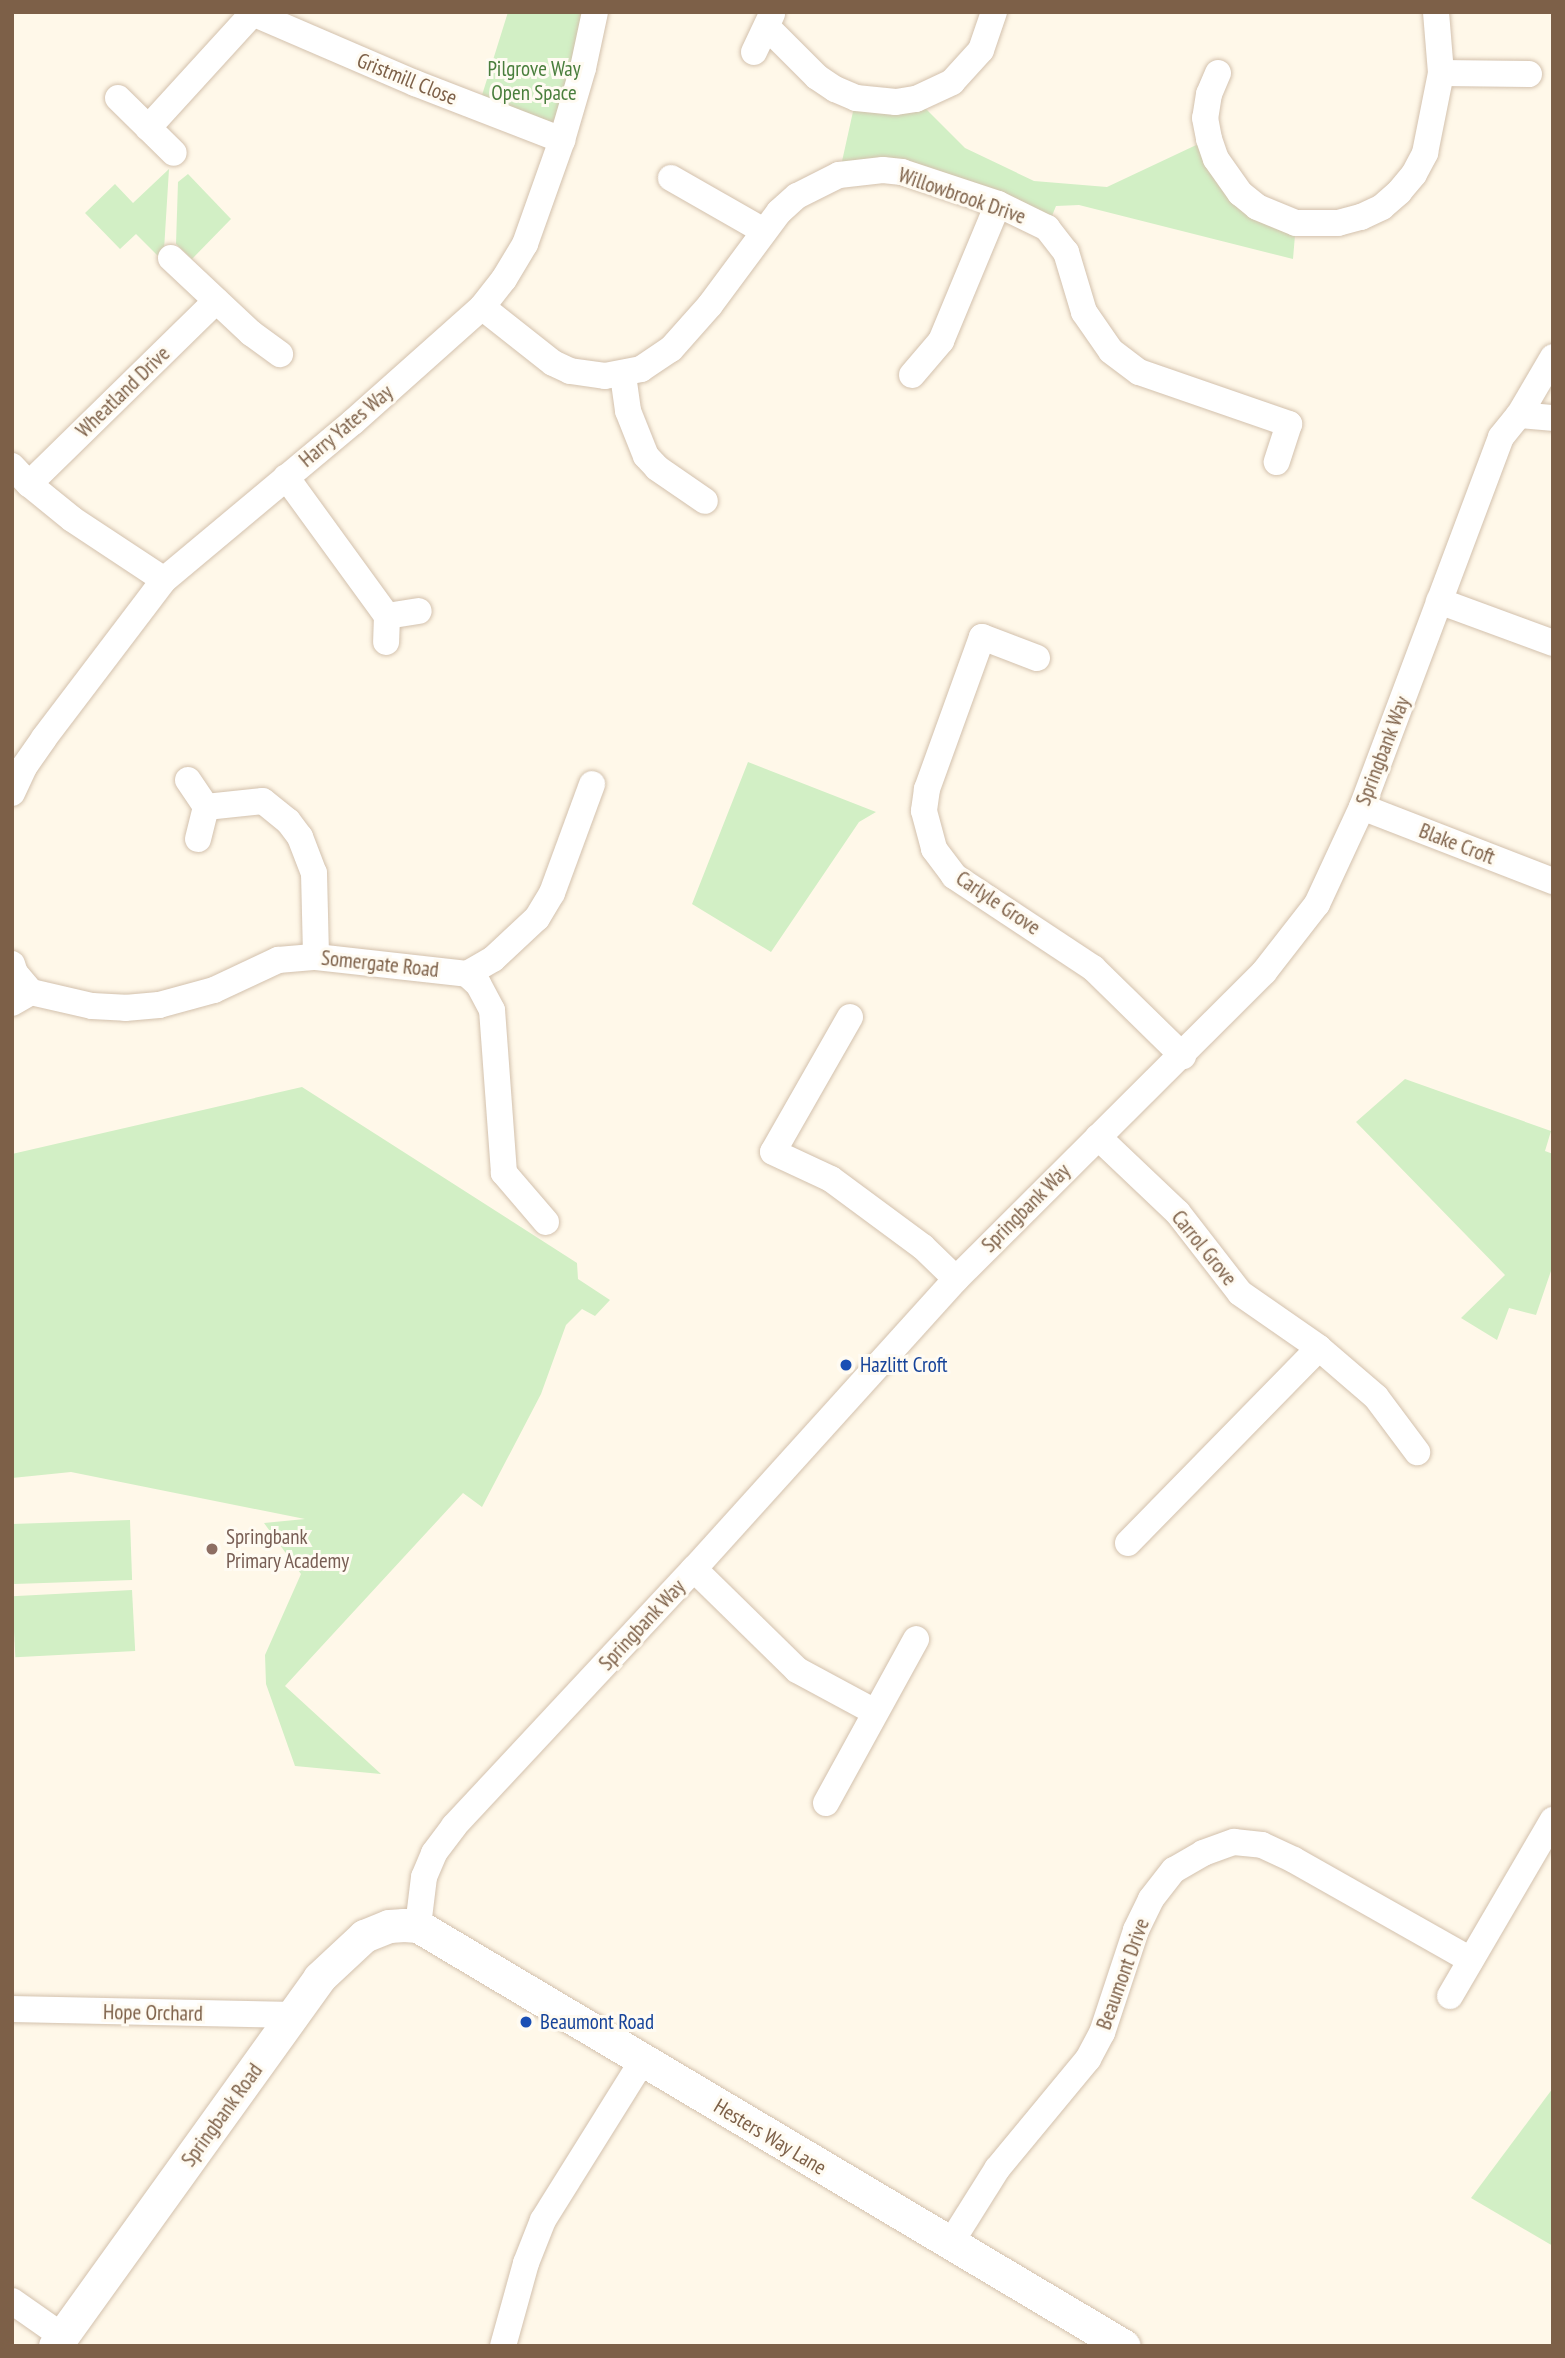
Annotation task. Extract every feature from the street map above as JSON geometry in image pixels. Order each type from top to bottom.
[{"type":"street","name":"Harry Yates Way","points":[[13,791],[24,766],[44,738],[164,580],[353,422],[482,307],[525,244],[562,140],[583,68],[595,12]]},
{"type":"street","points":[[754,52],[770,20],[817,77],[835,89],[856,98],[896,102],[916,99],[952,82],[981,50],[994,12]]},
{"type":"street","points":[[1218,73],[1209,94],[1205,118],[1216,159],[1227,178],[1257,207],[1296,223],[1317,225],[1349,220],[1382,207],[1414,174],[1432,131],[1441,73],[1436,12]]},
{"type":"street","name":"Gristmill Close","points":[[148,128],[251,13],[415,83],[562,140]]},
{"type":"street","points":[[1441,73],[1530,74]]},
{"type":"street","points":[[118,98],[174,153]]},
{"type":"street","name":"Willowbrook Drive","points":[[482,307],[553,363],[587,375],[623,374],[657,360],[671,349],[710,304],[779,212],[807,190],[839,175],[863,171],[902,172],[998,204],[1031,219],[1058,239],[1073,265],[1091,326],[1125,363],[1139,372],[1289,424],[1277,462]]},
{"type":"street","points":[[671,178],[764,231]]},
{"type":"street","points":[[912,375],[941,341],[998,204]]},
{"type":"street","points":[[171,258],[251,333],[280,354]]},
{"type":"street","name":"Wheatland Drive","points":[[164,580],[72,519],[21,475],[216,301]]},
{"type":"street","name":"Springbank Way","points":[[418,1926],[424,1877],[435,1853],[454,1826],[694,1569],[956,1279],[1183,1056],[1264,972],[1317,904],[1362,807],[1501,437],[1519,415],[1553,357]]},
{"type":"street","points":[[623,374],[628,411],[646,456],[657,468],[705,501]]},
{"type":"street","points":[[1519,415],[1553,418]]},
{"type":"street","points":[[286,477],[386,629],[419,611]]},
{"type":"street","points":[[1439,601],[1553,643]]},
{"type":"street","name":"Carlyle Grove","points":[[1037,658],[982,637],[927,789],[924,811],[934,849],[954,876],[1093,968],[1183,1056]]},
{"type":"street","points":[[187,779],[206,807],[198,839]]},
{"type":"street","points":[[547,1222],[504,1173],[495,1024],[487,997],[467,974],[493,960],[537,918],[556,884],[592,784]]},
{"type":"street","points":[[206,807],[263,801],[288,821],[300,837],[314,873],[316,957]]},
{"type":"street","name":"Blake Croft","points":[[1362,807],[1553,881]]},
{"type":"street","name":"Somergate Road","points":[[22,997],[125,1008],[159,1004],[214,990],[265,964],[316,957],[467,974]]},
{"type":"street","points":[[12,964],[22,997]]},
{"type":"street","points":[[850,1017],[773,1152],[831,1180],[923,1247],[956,1279]]},
{"type":"street","name":"Carrol Grove","points":[[1098,1137],[1178,1213],[1240,1293],[1319,1348],[1376,1396],[1417,1452]]},
{"type":"street","points":[[1128,1543],[1319,1348]]},
{"type":"street","points":[[694,1569],[797,1670],[875,1712]]},
{"type":"street","points":[[825,1803],[916,1639]]},
{"type":"street","points":[[1450,1996],[1553,1820]]},
{"type":"street","name":"Beaumont Drive","points":[[950,2244],[998,2169],[1088,2059],[1102,2033],[1136,1930],[1151,1899],[1174,1870],[1203,1853],[1234,1842],[1262,1845],[1294,1860],[1471,1960]]},
{"type":"street","name":"Springbank Road","points":[[58,2341],[319,1978],[352,1944],[390,1926],[418,1926]]},
{"type":"street","name":"Hesters Way Lane","points":[[418,1926],[1124,2346]]},
{"type":"street","name":"Hope Orchard","points":[[12,2010],[293,2015]]},
{"type":"street","points":[[503,2346],[526,2263],[543,2220],[643,2060]]},
{"type":"street","points":[[12,2301],[58,2341]]},
{"type":"green space","name":"Pilgrove Way Open Space","points":[[508,12],[595,12],[562,140],[478,108]]},
{"type":"green space","points":[[856,98],[916,99],[965,148],[1034,181],[1107,187],[1209,139],[1216,159],[1296,223],[1293,259],[1079,205],[1056,206],[1047,228],[921,177],[839,175]]},
{"type":"green space","points":[[169,169],[164,250],[158,256],[136,234],[120,249],[85,213],[115,184],[133,203]]},
{"type":"green space","points":[[188,174],[231,219],[192,259],[176,244],[178,182]]},
{"type":"green space","points":[[748,762],[876,812],[859,822],[771,952],[692,904]]},
{"type":"green space","points":[[1405,1079],[1551,1131],[1545,1151],[1553,1154],[1553,1265],[1536,1315],[1509,1308],[1497,1340],[1461,1318],[1505,1275],[1356,1122]]},
{"type":"green space","points":[[302,1087],[577,1263],[578,1279],[610,1300],[595,1316],[582,1309],[566,1325],[541,1394],[482,1507],[463,1493],[285,1686],[381,1774],[295,1766],[266,1684],[265,1655],[301,1574],[264,1523],[305,1519],[71,1472],[12,1478],[12,1154]]},
{"type":"green space","points":[[130,1520],[132,1580],[14,1584],[12,1524]]},
{"type":"green space","points":[[132,1590],[135,1651],[15,1657],[12,1596]]},
{"type":"green space","points":[[1553,2088],[1553,2246],[1471,2198]]},
{"type":"place","name":"Hazlitt Croft","points":[[846,1365]]},
{"type":"place","name":"Springbank Primary Academy","points":[[212,1549]]},
{"type":"place","name":"Beaumont Road","points":[[526,2022]]}]
